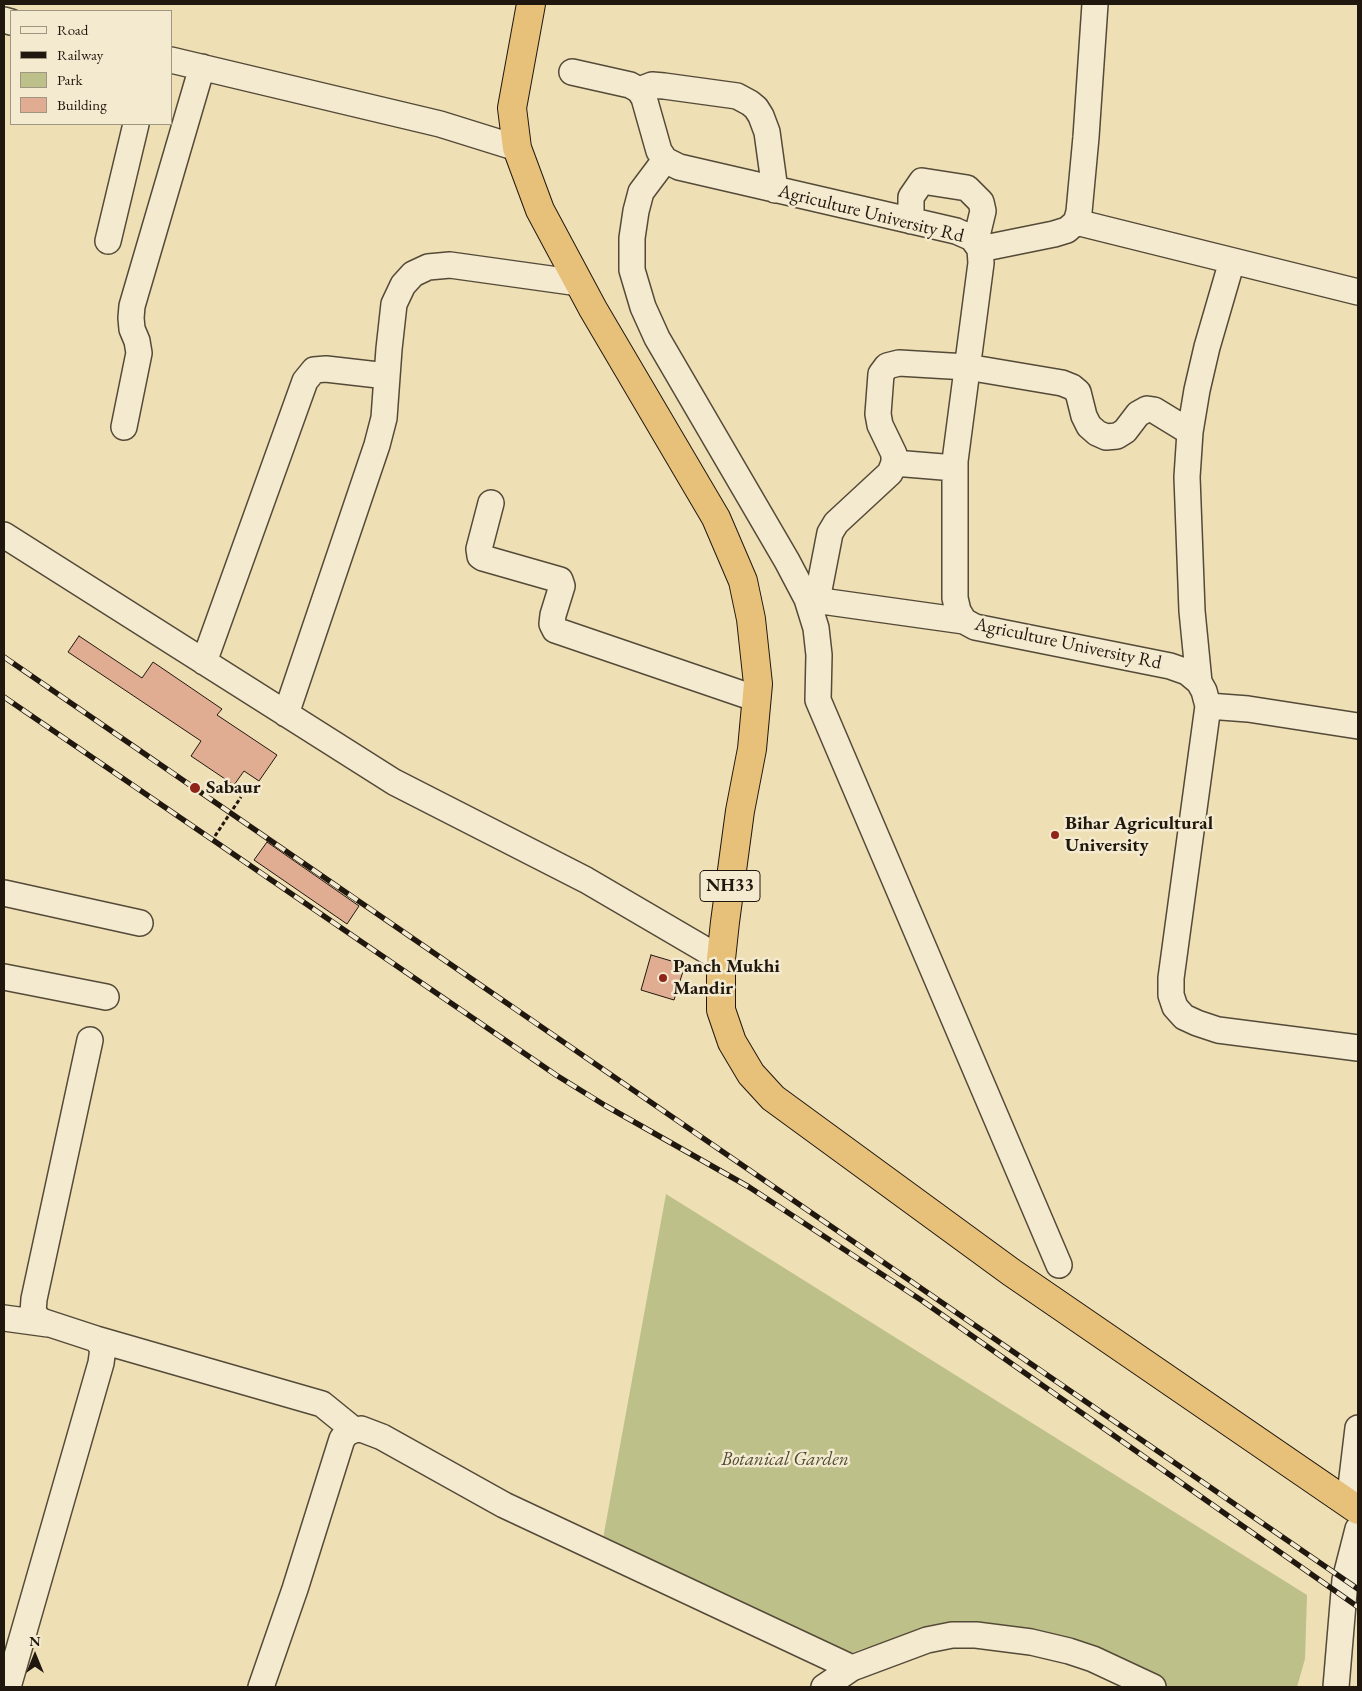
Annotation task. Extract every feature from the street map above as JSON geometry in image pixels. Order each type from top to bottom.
[{"type":"highway","name":"NH33","points":[[531,4],[512,108],[517,148],[540,210],[579,283],[716,518],[743,581],[751,619],[758,684],[757,699],[752,749],[739,821],[721,959],[721,1010],[730,1034],[751,1074],[772,1098],[1011,1272],[1353,1506]]},
{"type":"street","points":[[912,221],[911,197],[922,181],[968,188],[981,202],[983,211],[976,243],[1054,234],[1067,230],[1076,222],[1079,212],[1086,136],[1095,4]]},
{"type":"street","points":[[172,60],[440,124],[517,148]]},
{"type":"street","points":[[124,426],[139,353],[132,329],[132,306],[202,67]]},
{"type":"street","points":[[572,72],[630,85],[639,90],[644,98],[659,151],[665,160],[641,192],[636,211],[632,238],[632,270],[638,294],[656,338],[787,561],[812,600],[964,620]]},
{"type":"street","points":[[639,90],[652,85],[664,86],[737,96],[750,103],[761,116],[766,132],[775,190]]},
{"type":"street","points":[[108,241],[136,125]]},
{"type":"street","name":"Agriculture University Rd","points":[[665,160],[679,167],[956,230],[976,243],[981,263],[955,468],[955,598],[958,611],[964,620],[975,626],[1170,666],[1188,672],[1200,682]]},
{"type":"street","points":[[1076,222],[1358,292]]},
{"type":"street","points":[[1232,261],[1207,347],[1190,432],[1187,477],[1192,611],[1200,682],[1208,706],[1171,978],[1171,994],[1175,1007],[1184,1017],[1197,1024],[1218,1030],[1358,1048]]},
{"type":"street","points":[[286,714],[377,445],[384,418],[394,304],[403,285],[413,274],[428,267],[450,265],[579,283]]},
{"type":"street","points":[[1059,1265],[818,700],[819,655],[812,600],[830,533],[836,522],[890,473],[894,463],[894,454],[880,424],[878,414],[881,374],[888,366],[899,364],[968,367],[1062,383],[1078,392],[1084,416],[1089,426],[1096,433],[1106,437],[1117,436],[1125,431],[1138,414],[1146,409],[1154,410],[1190,432]]},
{"type":"street","points":[[204,662],[306,381],[314,370],[326,369],[387,376]]},
{"type":"street","points":[[894,463],[955,468]]},
{"type":"street","points":[[490,503],[478,549],[480,556],[560,580],[562,586],[552,615],[552,624],[555,630],[757,699]]},
{"type":"street","points":[[4,535],[394,782],[586,880],[721,959]]},
{"type":"street","points":[[1208,706],[1248,708],[1358,726]]},
{"type":"street","points":[[4,893],[140,923]]},
{"type":"street","points":[[4,977],[106,997]]},
{"type":"street","points":[[90,1040],[34,1299],[33,1313],[41,1321],[48,1324],[322,1404],[354,1430]]},
{"type":"street","points":[[4,1318],[48,1324]]},
{"type":"street","points":[[8,1687],[101,1363],[103,1348],[96,1339]]},
{"type":"street","points":[[1353,1506],[1358,1428]]},
{"type":"street","points":[[261,1687],[295,1589],[342,1439],[347,1433],[361,1429],[382,1437],[504,1505],[852,1668]]},
{"type":"street","points":[[1318,1687],[1337,1680],[1345,1580],[1358,1529]]},
{"type":"street","points":[[824,1687],[852,1668],[927,1640],[952,1635],[976,1635],[1031,1642],[1069,1651],[1093,1659],[1154,1687]]},
{"type":"path","points":[[215,836],[240,797]]},
{"type":"green space","name":"Botanical Garden","points":[[666,1194],[1307,1595],[1305,1659],[1297,1687],[1136,1687],[1014,1638],[933,1625],[833,1659],[600,1555]]},
{"type":"building","points":[[79,636],[142,678],[153,662],[222,709],[217,715],[277,755],[259,781],[244,771],[234,785],[191,756],[201,741],[68,652]]},
{"type":"building","points":[[267,842],[359,906],[347,924],[254,860]]},
{"type":"building","name":"Panch Mukhi Mandir","points":[[651,955],[685,965],[674,1000],[641,990]]},
{"type":"railway","points":[[4,657],[1358,1589]]},
{"type":"railway","points":[[4,697],[556,1075],[606,1106],[749,1187],[921,1300],[1358,1607]]},
{"type":"place","name":"Sabaur","points":[[195,788]]},
{"type":"place","name":"Bihar Agricultural University","points":[[1055,835]]},
{"type":"place","name":"Panch Mukhi Mandir","points":[[663,978]]}]
